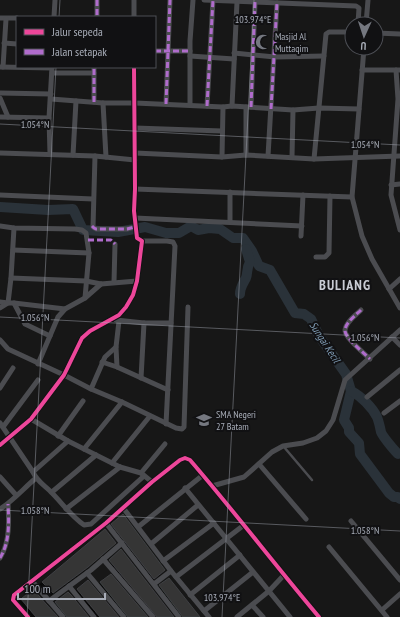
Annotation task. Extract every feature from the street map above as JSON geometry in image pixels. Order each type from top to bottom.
[{"type":"street","points":[[54,16],[55,0]]},
{"type":"street","points":[[97,0],[98,16]]},
{"type":"street","points":[[134,0],[134,16]]},
{"type":"street","points":[[166,104],[170,0]]},
{"type":"street","points":[[190,105],[190,54],[193,0]]},
{"type":"street","points":[[204,0],[357,6],[359,8],[358,16]]},
{"type":"street","points":[[207,106],[211,58],[213,0]]},
{"type":"street","points":[[367,16],[368,0]]},
{"type":"street","points":[[232,106],[237,2]]},
{"type":"street","points":[[246,155],[255,2]]},
{"type":"street","points":[[268,156],[277,3]]},
{"type":"street","points":[[0,18],[16,18]]},
{"type":"street","points":[[6,19],[2,67],[16,68]]},
{"type":"street","points":[[314,159],[326,33],[344,32]]},
{"type":"street","points":[[384,33],[400,34]]},
{"type":"street","points":[[4,43],[16,44]]},
{"type":"street","points":[[156,51],[168,51],[211,58],[253,55],[275,57],[324,56]]},
{"type":"street","points":[[363,56],[352,197],[362,236],[400,308]]},
{"type":"street","points":[[27,68],[94,73]]},
{"type":"street","points":[[94,68],[94,102]]},
{"type":"street","points":[[0,445],[31,419],[64,375],[82,338],[90,331],[112,319],[126,307],[133,295],[136,282],[139,240],[135,228],[134,68]]},
{"type":"street","points":[[50,154],[49,118],[52,69]]},
{"type":"street","points":[[362,70],[398,70],[399,99],[397,156],[391,185],[391,195],[400,230]]},
{"type":"street","points":[[0,93],[51,96],[76,101],[103,103],[223,107],[232,106],[293,110],[319,108],[359,109]]},
{"type":"street","points":[[0,98],[8,117]]},
{"type":"street","points":[[74,155],[76,101]]},
{"type":"street","points":[[103,103],[106,157]]},
{"type":"street","points":[[222,157],[223,107]]},
{"type":"street","points":[[292,157],[293,110]]},
{"type":"street","points":[[0,117],[49,118]]},
{"type":"street","points":[[135,128],[222,131]]},
{"type":"street","points":[[0,153],[95,156],[135,160]]},
{"type":"street","points":[[135,153],[222,157],[246,155],[314,159],[397,156]]},
{"type":"street","points":[[95,156],[92,226],[94,228],[135,228]]},
{"type":"street","points":[[391,185],[400,184]]},
{"type":"street","points":[[135,189],[352,197]]},
{"type":"street","points":[[230,192],[230,222]]},
{"type":"street","points":[[0,195],[93,199]]},
{"type":"street","points":[[301,236],[303,195]]},
{"type":"street","points":[[316,256],[325,257],[329,253],[330,196]]},
{"type":"street","points":[[135,218],[302,226]]},
{"type":"street","points":[[0,226],[14,228],[82,230],[87,234],[89,253],[85,298]]},
{"type":"street","points":[[14,228],[11,304],[25,324],[50,336]]},
{"type":"street","points":[[139,240],[168,240],[175,244],[166,424]]},
{"type":"street","points":[[114,282],[115,244]]},
{"type":"street","points":[[13,250],[89,253]]},
{"type":"street","points":[[11,278],[86,281],[101,284],[114,282],[136,282]]},
{"type":"street","points":[[389,288],[400,279]]},
{"type":"street","points":[[38,364],[58,317],[65,309],[85,298],[101,284]]},
{"type":"street","points":[[0,302],[65,309]]},
{"type":"street","points":[[0,308],[11,304]]},
{"type":"street","points":[[0,340],[8,349],[38,364],[122,402],[166,424],[182,429],[184,427],[188,307]]},
{"type":"street","points":[[361,310],[347,324],[345,332],[370,359]]},
{"type":"street","points":[[112,319],[144,323],[171,323]]},
{"type":"street","points":[[117,367],[116,347],[119,321]]},
{"type":"street","points":[[142,378],[144,323]]},
{"type":"street","points":[[212,486],[244,477],[272,452],[283,446],[303,443],[317,438],[326,431],[333,420],[346,380],[400,330]]},
{"type":"street","points":[[392,337],[400,345]]},
{"type":"street","points":[[91,389],[102,362],[109,352],[116,347]]},
{"type":"street","points":[[102,362],[117,367],[168,390]]},
{"type":"street","points":[[1,385],[13,368]]},
{"type":"street","points":[[367,397],[400,370]]},
{"type":"street","points":[[38,380],[2,425],[36,478],[52,492],[66,509],[83,525],[86,526],[91,524],[143,475],[165,444]]},
{"type":"street","points":[[58,436],[83,401]]},
{"type":"street","points":[[384,413],[400,401]]},
{"type":"street","points":[[84,449],[122,402]]},
{"type":"street","points":[[112,463],[150,416]]},
{"type":"street","points":[[31,419],[58,436],[120,467],[143,475],[151,482]]},
{"type":"street","points":[[33,472],[68,441]]},
{"type":"street","points":[[52,492],[96,455]]},
{"type":"street","points":[[28,617],[13,600],[14,595],[124,509],[151,482],[180,460],[185,458],[190,460],[203,475],[319,617]]},
{"type":"street","points":[[259,464],[306,519]]},
{"type":"street","points":[[66,509],[120,467]]},
{"type":"street","points":[[138,527],[203,475]]},
{"type":"street","points":[[0,477],[16,495]]},
{"type":"street","points":[[0,509],[8,504],[36,478]]},
{"type":"street","points":[[185,488],[290,617]]},
{"type":"street","points":[[0,558],[8,532],[8,504]]},
{"type":"street","points":[[151,544],[198,505]]},
{"type":"street","points":[[124,509],[208,617]]},
{"type":"street","points":[[350,521],[400,580]]},
{"type":"street","points":[[106,523],[179,617]]},
{"type":"street","points":[[163,561],[214,523]]},
{"type":"street","points":[[176,577],[244,525]]},
{"type":"street","points":[[49,601],[87,573],[122,543]]},
{"type":"street","points":[[329,547],[387,617]]},
{"type":"street","points":[[190,595],[240,556]]},
{"type":"street","points":[[103,559],[153,617]]},
{"type":"street","points":[[154,584],[171,571]]},
{"type":"street","points":[[204,611],[253,572]]},
{"type":"street","points":[[87,573],[124,617]]},
{"type":"street","points":[[237,617],[269,591],[284,575]]},
{"type":"street","points":[[32,581],[63,617]]},
{"type":"street","points":[[69,586],[94,617]]},
{"type":"street","points":[[382,610],[400,594]]},
{"type":"street","points":[[252,605],[263,617]]},
{"type":"lane","points":[[283,446],[312,480]]},
{"type":"building","points":[[123,514],[165,570],[154,579],[111,524]]},
{"type":"building","points":[[105,529],[116,543],[88,567],[53,593],[42,582]]},
{"type":"building","points":[[121,549],[174,617],[157,617],[109,560]]},
{"type":"building","points":[[111,574],[148,617],[128,617],[100,582]]},
{"type":"building","points":[[169,578],[200,617],[183,617],[159,585]]},
{"type":"building","points":[[88,580],[119,617],[100,617],[77,589]]},
{"type":"building","points":[[33,589],[58,617],[36,617],[21,599]]},
{"type":"building","points":[[68,592],[89,617],[67,617],[55,602]]},
{"type":"waterway","name":"Sungai Kecil","points":[[0,207],[48,210],[73,209],[83,230],[118,232],[145,227],[166,233],[179,233],[191,226],[198,230],[209,228],[220,229],[233,238],[243,238],[252,251],[259,266],[270,270],[295,313],[304,314],[311,319],[319,336],[346,374],[351,391],[344,420],[349,428],[349,432],[359,443],[360,454],[389,493],[400,499]]},
{"type":"waterway","points":[[240,294],[241,287],[247,276],[250,262],[246,249]]},
{"type":"waterway","points":[[351,391],[372,409],[377,417],[382,434],[398,454]]},
{"type":"marked path","points":[[97,0],[97,16]]},
{"type":"marked path","points":[[166,104],[170,0]]},
{"type":"marked path","points":[[207,106],[213,0]]},
{"type":"marked path","points":[[251,107],[255,2]]},
{"type":"marked path","points":[[271,109],[277,3]]},
{"type":"marked path","points":[[156,51],[190,51]]},
{"type":"marked path","points":[[94,68],[94,102]]},
{"type":"marked path","points":[[92,226],[96,229],[127,229],[135,227]]},
{"type":"marked path","points":[[88,240],[111,240],[115,244]]},
{"type":"marked path","points":[[361,310],[347,324],[345,330],[351,341],[370,359]]},
{"type":"marked path","points":[[0,558],[6,545],[9,524],[8,504]]},
{"type":"cycle path","points":[[0,445],[31,419],[64,375],[82,338],[90,331],[119,315],[133,295],[137,281],[142,241],[137,238],[134,211],[134,68]]},
{"type":"cycle path","points":[[28,617],[13,600],[14,595],[106,523],[152,482],[180,460],[185,458],[190,460],[319,617]]},
{"type":"place","name":"Masjid Al Muttaqim","points":[[263,42]]},
{"type":"place","name":"SMA Negeri 27 Batam","points":[[204,420]]},
{"type":"district","name":"BULIANG","points":[[345,285]]}]
